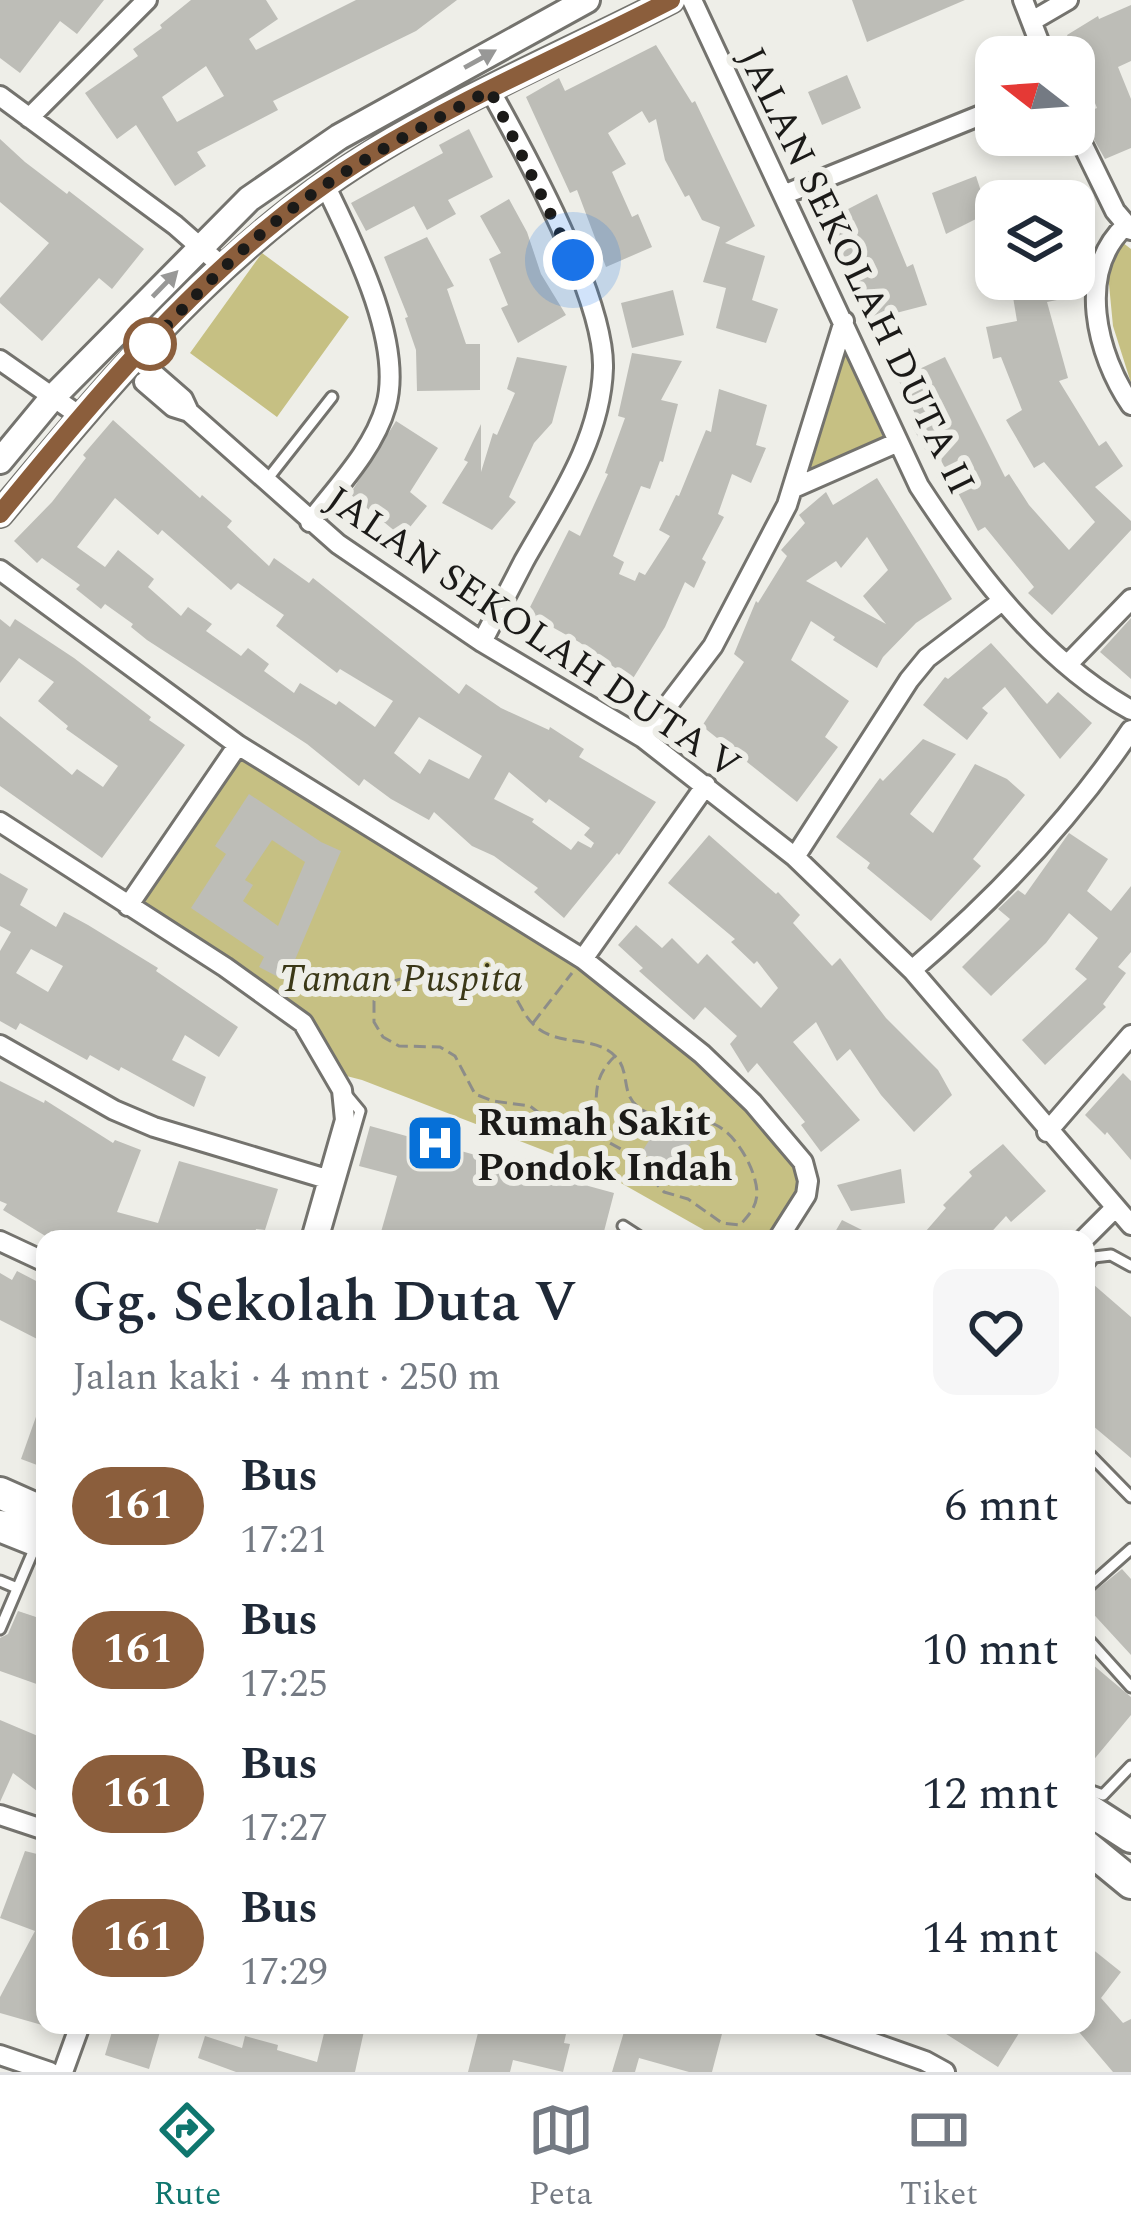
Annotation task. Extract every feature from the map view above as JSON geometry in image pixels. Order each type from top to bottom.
[{"type":"highway","points":[[0,1493],[36,1527]]},
{"type":"highway","points":[[0,1526],[36,1532]]},
{"type":"highway","points":[[1095,1853],[1131,1883]]},
{"type":"street","points":[[29,118],[147,0]]},
{"type":"street","points":[[0,461],[53,397],[250,199],[339,136],[587,0]]},
{"type":"street","points":[[0,514],[80,416],[224,268],[325,185],[490,90],[671,0]]},
{"type":"street","name":"JALAN SEKOLAH DUTA II","points":[[692,0],[844,320],[896,443],[962,550],[1003,601],[1068,664],[1131,710]]},
{"type":"street","points":[[1023,0],[1037,36]]},
{"type":"street","points":[[1032,21],[1068,0]]},
{"type":"street","points":[[482,642],[584,451],[603,373],[602,346],[586,289],[490,90]]},
{"type":"street","points":[[0,96],[224,268]]},
{"type":"street","points":[[783,195],[975,117]]},
{"type":"street","points":[[1091,156],[1126,218],[1102,259],[1096,297],[1101,339],[1114,380],[1131,404]]},
{"type":"street","points":[[310,522],[374,435],[387,404],[390,376],[378,314],[360,258],[325,185]]},
{"type":"street","points":[[643,738],[713,646],[796,487],[844,320]]},
{"type":"street","points":[[0,360],[80,416]]},
{"type":"street","name":"JALAN SEKOLAH DUTA V","points":[[132,363],[183,399],[189,412],[310,522],[482,642],[643,738],[795,857],[912,970],[1131,1225]]},
{"type":"street","points":[[796,487],[896,443]]},
{"type":"street","points":[[0,570],[238,745],[583,959],[702,1054],[753,1103],[803,1162],[806,1195],[784,1230]]},
{"type":"street","points":[[1068,664],[1131,599]]},
{"type":"street","points":[[795,857],[918,669],[1003,601]]},
{"type":"street","points":[[912,970],[976,916],[1088,794],[1131,730]]},
{"type":"street","points":[[128,906],[238,745]]},
{"type":"street","points":[[583,959],[706,785]]},
{"type":"street","points":[[0,823],[297,1016],[342,1090],[345,1120],[314,1230]]},
{"type":"street","points":[[1047,1132],[1131,1036]]},
{"type":"street","points":[[0,1046],[154,1127],[330,1180]]},
{"type":"street","points":[[1093,1230],[1115,1208]]},
{"type":"street","points":[[0,1241],[36,1258]]},
{"type":"street","points":[[0,1816],[36,1827]]},
{"type":"street","points":[[63,2072],[77,2034]]},
{"type":"street","points":[[849,2034],[945,2072]]},
{"type":"street","points":[[0,2055],[50,2072]]},
{"type":"lane","points":[[266,481],[332,397]]},
{"type":"lane","points":[[326,1230],[360,1111],[342,1090]]},
{"type":"lane","points":[[623,1226],[629,1230]]},
{"type":"lane","points":[[1095,1257],[1112,1255],[1131,1266]]},
{"type":"lane","points":[[1095,1459],[1131,1496]]},
{"type":"lane","points":[[0,1629],[36,1546]]},
{"type":"lane","points":[[1095,1581],[1131,1549]]},
{"type":"lane","points":[[0,1581],[17,1588]]},
{"type":"lane","points":[[1095,1647],[1131,1687]]},
{"type":"lane","points":[[1095,1792],[1103,1795],[1131,1766]]},
{"type":"path","points":[[532,1024],[583,959]]},
{"type":"path","points":[[407,977],[455,996],[497,981],[511,989],[532,1024],[566,1042],[600,1046],[615,1056],[626,1072],[627,1091],[635,1105],[653,1115],[713,1124],[734,1138],[752,1172],[757,1194],[752,1212],[740,1225],[722,1223],[688,1199],[664,1192],[628,1153],[580,1130],[560,1129],[530,1106],[475,1094],[455,1056],[440,1047],[399,1046],[383,1037],[374,1022],[374,1000],[388,983],[407,977]]},
{"type":"path","points":[[580,1130],[592,1121],[597,1107],[596,1079],[615,1056]]},
{"type":"green space","points":[[1118,239],[1131,249],[1131,383],[1113,326],[1108,274]]},
{"type":"green space","points":[[262,253],[349,317],[277,417],[190,353]]},
{"type":"green space","points":[[844,348],[883,437],[807,472]]},
{"type":"green space","name":"Taman Puspita","points":[[237,741],[576,956],[701,1055],[801,1162],[794,1216],[784,1230],[704,1230],[605,1174],[331,1072],[301,1025],[123,906]]},
{"type":"building","points":[[0,0],[104,0],[77,34],[60,21],[20,73],[0,58]]},
{"type":"building","points":[[191,0],[266,0],[278,19],[249,39],[256,50],[356,0],[457,0],[416,31],[273,101],[278,110],[197,152],[206,166],[175,186],[136,125],[117,139],[85,93],[138,56],[133,49]],"holes":[[[206,66],[224,96],[177,122],[162,97]]]},
{"type":"building","points":[[852,0],[965,0],[867,42]]},
{"type":"building","points":[[1131,5],[1131,61],[1118,67],[1131,99],[1131,148],[1105,159],[1095,141],[1095,36],[1067,35]]},
{"type":"building","points":[[656,45],[692,103],[695,101],[755,226],[725,243],[765,256],[752,300],[778,309],[766,343],[716,328],[726,288],[703,282],[720,227],[702,220],[689,195],[685,197],[665,160],[656,119],[649,123],[642,111],[608,133],[626,164],[612,172],[652,247],[606,267],[577,190],[570,193],[526,97],[559,78],[565,91]]},
{"type":"building","points":[[847,75],[861,108],[822,125],[808,92]]},
{"type":"building","points":[[469,129],[493,177],[448,200],[456,214],[427,230],[414,206],[366,231],[351,203],[443,153],[439,145]]},
{"type":"building","points":[[0,139],[144,249],[112,289],[99,278],[42,341],[0,303],[49,243],[0,202]]},
{"type":"building","points":[[976,176],[975,220],[946,234],[932,193]]},
{"type":"building","points":[[877,194],[907,267],[913,264],[927,305],[869,320],[851,290],[829,219]]},
{"type":"building","points":[[509,199],[527,232],[541,274],[566,315],[518,343],[501,308],[508,305],[489,259],[501,253],[480,216]]},
{"type":"building","points":[[427,237],[454,286],[447,289],[466,344],[480,344],[480,390],[417,391],[416,350],[408,317],[384,257]]},
{"type":"building","points":[[673,290],[684,335],[632,348],[621,303]]},
{"type":"building","points":[[1014,300],[1057,300],[1047,302],[1068,378],[1059,381],[1099,446],[1106,441],[1123,466],[1095,487],[1131,521],[1131,530],[1052,615],[1028,593],[1034,587],[985,527],[978,531],[935,449],[927,453],[912,426],[919,422],[898,379],[945,357],[1005,477],[1009,474],[1069,550],[1095,522],[1044,462],[1034,468],[1006,420],[1022,410],[1001,357],[993,359],[986,327],[1017,321]]},
{"type":"building","points":[[632,353],[682,361],[661,400],[678,404],[663,462],[650,489],[641,486],[613,556],[624,562],[619,574],[635,581],[639,572],[645,575],[670,536],[659,530],[679,496],[706,430],[711,432],[719,389],[767,405],[756,445],[766,448],[751,483],[732,474],[718,514],[724,517],[702,559],[706,562],[694,588],[685,582],[665,627],[632,680],[527,613],[569,530],[580,536],[608,474],[625,418],[618,416]]},
{"type":"building","points":[[517,357],[567,366],[552,423],[534,443],[509,497],[516,502],[492,530],[442,503],[468,462],[464,460],[481,424],[481,472],[493,433],[497,435],[515,393],[507,389]]},
{"type":"building","points":[[113,420],[232,521],[227,527],[269,566],[274,558],[309,583],[313,578],[459,694],[466,684],[501,708],[550,727],[584,749],[579,757],[656,802],[619,855],[564,918],[534,892],[538,888],[472,846],[434,812],[429,820],[364,779],[359,786],[307,744],[147,640],[105,604],[101,609],[76,589],[80,585],[42,558],[37,563],[14,541],[52,502],[86,458],[83,455]],"holes":[[[115,498],[158,535],[162,530],[231,590],[238,583],[284,615],[276,626],[337,673],[340,669],[393,701],[375,727],[339,701],[336,705],[300,683],[294,693],[264,671],[269,664],[248,648],[241,656],[206,631],[212,624],[188,607],[181,616],[148,587],[154,579],[118,550],[105,567],[77,547]],[[419,717],[482,756],[469,779],[429,759],[420,774],[394,753]],[[509,772],[546,803],[549,799],[590,828],[584,835],[594,843],[591,848],[578,841],[571,850],[534,819],[494,799]]]},
{"type":"building","points":[[396,421],[438,448],[410,492],[427,506],[402,537],[350,494]]},
{"type":"building","points":[[877,478],[952,599],[916,623],[877,668],[811,621],[791,660],[849,701],[825,737],[838,747],[797,802],[702,726],[744,662],[734,654],[756,601],[787,556],[781,550],[805,523],[799,515],[826,492],[833,505]],"holes":[[[867,537],[888,570],[863,596],[886,624],[806,581],[836,561],[841,568]]]},
{"type":"building","points":[[1131,618],[1131,679],[1100,652]]},
{"type":"building","points":[[0,619],[10,627],[15,619],[74,658],[185,745],[102,858],[0,786],[0,716],[72,775],[77,769],[103,787],[118,766],[66,729],[38,701],[54,682],[19,658],[0,683]]},
{"type":"building","points":[[991,643],[1047,704],[1058,692],[1092,723],[1060,759],[1005,687],[982,708],[988,713],[967,740],[923,705],[945,677]]},
{"type":"building","points":[[923,739],[956,754],[910,814],[933,833],[975,764],[1007,779],[1025,795],[973,859],[981,866],[931,921],[836,837],[880,778],[883,781]]},
{"type":"building","points":[[249,794],[341,851],[286,981],[259,967],[264,957],[191,908],[226,854],[215,846]],"holes":[[[272,840],[305,862],[278,926],[243,901],[253,885],[245,880]]]},
{"type":"building","points":[[1069,833],[1108,859],[1087,891],[1111,911],[1131,886],[1131,952],[1118,967],[1126,973],[1103,1004],[1106,1007],[1045,1065],[1022,1040],[1087,979],[1075,969],[1098,938],[1069,913],[1046,943],[991,996],[962,967],[1010,919],[998,909],[1018,890],[1025,895]]},
{"type":"building","points":[[709,835],[778,892],[800,915],[793,923],[832,966],[840,958],[886,1018],[938,1070],[952,1095],[914,1132],[850,1049],[837,1061],[816,1022],[793,1042],[860,1120],[821,1152],[801,1125],[805,1122],[757,1063],[748,1073],[730,1044],[737,1036],[705,1007],[694,1020],[639,971],[643,968],[618,945],[636,925],[662,948],[672,938],[698,964],[707,954],[761,1008],[778,988],[757,961],[754,964],[731,942],[735,939],[668,883]]},
{"type":"building","points":[[0,873],[28,889],[20,905],[56,927],[64,912],[88,925],[158,968],[156,971],[238,1027],[219,1057],[185,1035],[172,1060],[206,1077],[194,1107],[121,1067],[119,1071],[90,1055],[87,1060],[20,1023],[16,1030],[0,1021],[0,951],[11,932],[0,926]],"holes":[[[31,949],[63,966],[48,992],[16,973]]]},
{"type":"building","points":[[1123,1073],[1131,1081],[1131,1160],[1085,1115]]},
{"type":"building","points":[[0,1081],[45,1100],[113,1143],[141,1150],[117,1212],[158,1223],[179,1161],[278,1189],[265,1230],[36,1230],[3,1210],[7,1204],[0,1201]]},
{"type":"building","points":[[661,1122],[691,1142],[672,1172],[641,1153]]},
{"type":"building","points":[[370,1126],[614,1193],[604,1230],[382,1230],[397,1176],[359,1166]]},
{"type":"building","points":[[1003,1144],[1046,1191],[1011,1222],[1006,1216],[993,1230],[927,1230],[946,1208],[943,1205],[972,1176],[969,1172]]},
{"type":"building","points":[[901,1169],[905,1203],[851,1211],[837,1185]]},
{"type":"building","points":[[842,1220],[862,1230],[836,1230]]},
{"type":"building","points":[[17,1271],[36,1281],[36,1338],[0,1320],[0,1273],[12,1280]]},
{"type":"building","points":[[1095,1286],[1131,1317],[1131,1458],[1095,1428]]},
{"type":"building","points":[[36,1417],[36,1465],[21,1459]]},
{"type":"building","points":[[1122,1569],[1131,1579],[1131,1655],[1095,1616],[1095,1591]]},
{"type":"building","points":[[18,1611],[36,1617],[36,1684],[0,1671],[0,1638],[8,1634]]},
{"type":"building","points":[[1095,1667],[1131,1697],[1131,1715],[1095,1758]]},
{"type":"building","points":[[0,1720],[36,1735],[36,1790],[13,1773],[0,1802]]},
{"type":"building","points":[[25,1851],[36,1854],[36,2023],[0,2013],[0,1997],[35,1931],[0,1918]]},
{"type":"building","points":[[1095,1951],[1121,1972],[1101,1998],[1123,2023],[1131,2019],[1131,2072],[1113,2072],[1081,2034],[1095,2034]]},
{"type":"building","points":[[111,2034],[159,2034],[149,2069],[105,2055]]},
{"type":"building","points":[[324,2034],[363,2034],[355,2072],[236,2072],[198,2058],[205,2036],[242,2048],[245,2036],[317,2062]]},
{"type":"building","points":[[478,2034],[566,2034],[564,2043],[570,2044],[563,2072],[513,2060],[510,2072],[468,2072]]},
{"type":"building","points":[[623,2034],[722,2034],[712,2072],[689,2072],[639,2058],[635,2072],[612,2072]]},
{"type":"building","points":[[946,2034],[1018,2034],[998,2067]]},
{"type":"bus line","name":"161","points":[[0,514],[80,416],[202,289],[270,227],[372,154],[671,0]]},
{"type":"place","name":"Rumah Sakit Pondok Indah","points":[[435,1143]]},
{"type":"route","points":[[150,344],[136,358],[224,268],[325,185],[490,90],[573,260]]}]
